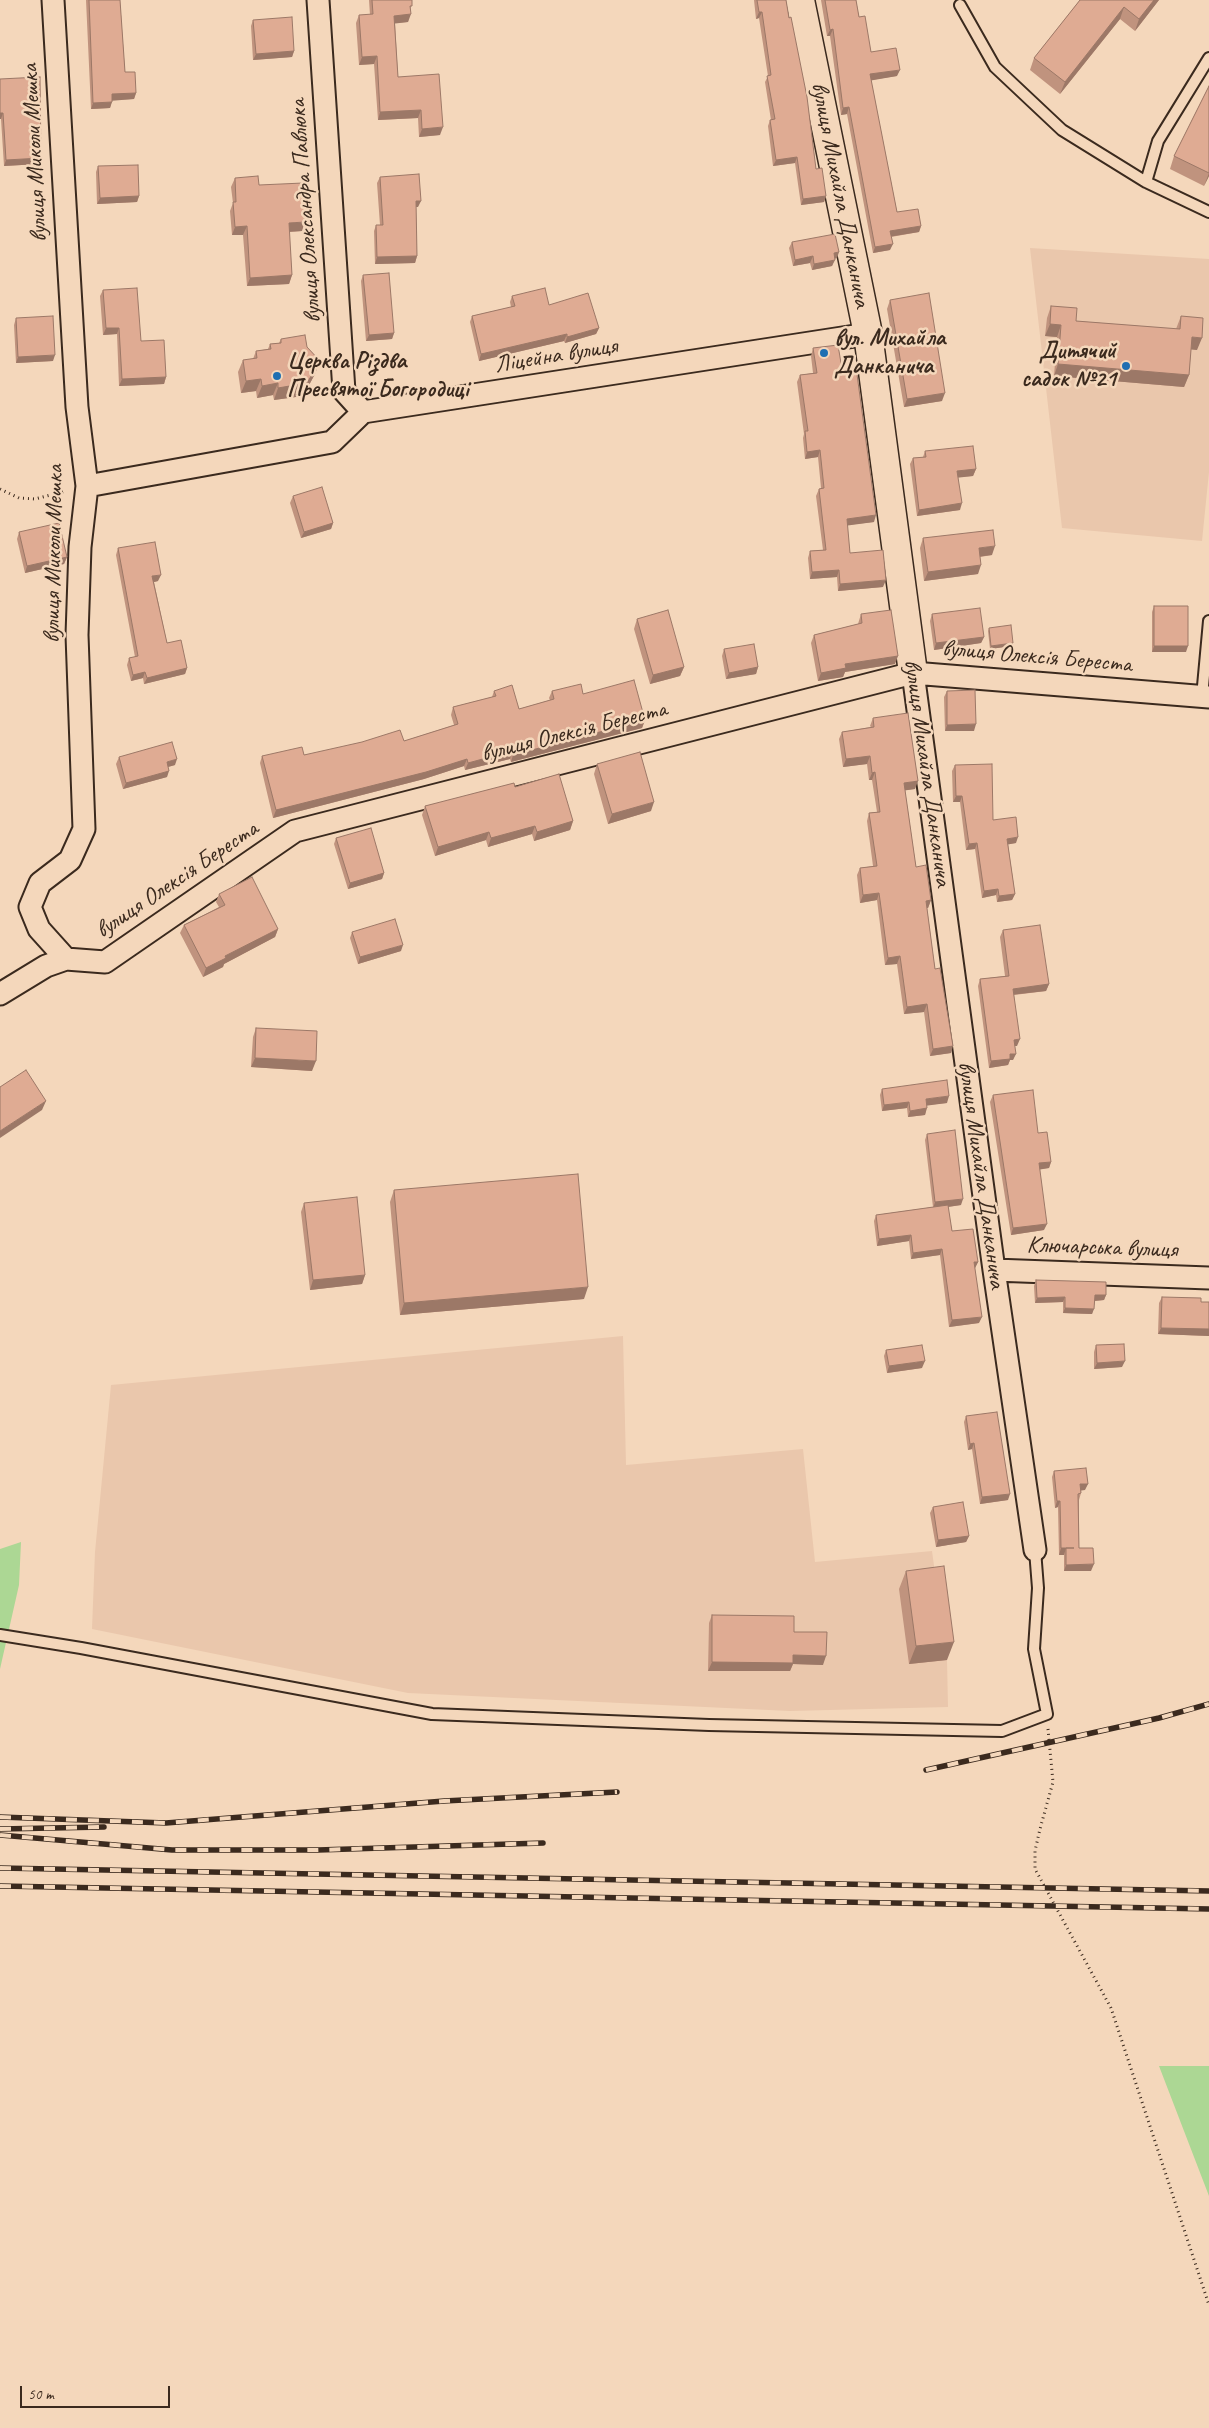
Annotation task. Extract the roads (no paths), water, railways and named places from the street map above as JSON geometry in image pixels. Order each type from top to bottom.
[{"type":"street","name":"вулиця Миколи Мешка","points":[[52,0],[77,407],[87,486],[80,547],[77,635],[84,829],[70,860],[40,883],[30,907],[39,929],[66,959]]},
{"type":"street","name":"вулиця Олександра Павлюка","points":[[318,0],[344,391],[363,412]]},
{"type":"street","name":"вулиця Михайла Данканича","points":[[800,0],[868,334],[994,1270],[1035,1550]]},
{"type":"street","name":"Ліцейна вулиця","points":[[363,412],[868,334]]},
{"type":"street","points":[[87,486],[332,442],[363,412]]},
{"type":"street","name":"вулиця Олексія Береста","points":[[0,994],[46,966],[66,959],[105,962],[295,831],[913,673],[1206,697]]},
{"type":"street","name":"Ключарська вулиця","points":[[994,1270],[1209,1278]]},
{"type":"lane","points":[[960,5],[995,67],[1062,130],[1146,182],[1209,212]]},
{"type":"lane","points":[[1146,182],[1158,141],[1209,58]]},
{"type":"lane","points":[[1206,697],[1209,621]]},
{"type":"lane","points":[[0,1635],[81,1648],[432,1714],[709,1725],[1002,1731],[1047,1714],[1034,1649],[1038,1588],[1035,1550]]},
{"type":"railway","points":[[926,1770],[1159,1718],[1209,1704]]},
{"type":"railway","points":[[0,1817],[166,1823],[444,1801],[617,1792]]},
{"type":"railway","points":[[0,1829],[104,1827]]},
{"type":"railway","points":[[0,1835],[172,1850],[318,1850],[543,1843]]},
{"type":"railway","points":[[0,1868],[1209,1891]]},
{"type":"railway","points":[[0,1886],[1209,1909]]},
{"type":"place","name":"вул. Михайла Данканича","points":[[824,353]]},
{"type":"place","name":"Дитячий садок №21","points":[[1126,366]]},
{"type":"place","name":"Церква Різдва Пресвятої Богородиці","points":[[277,376]]}]
